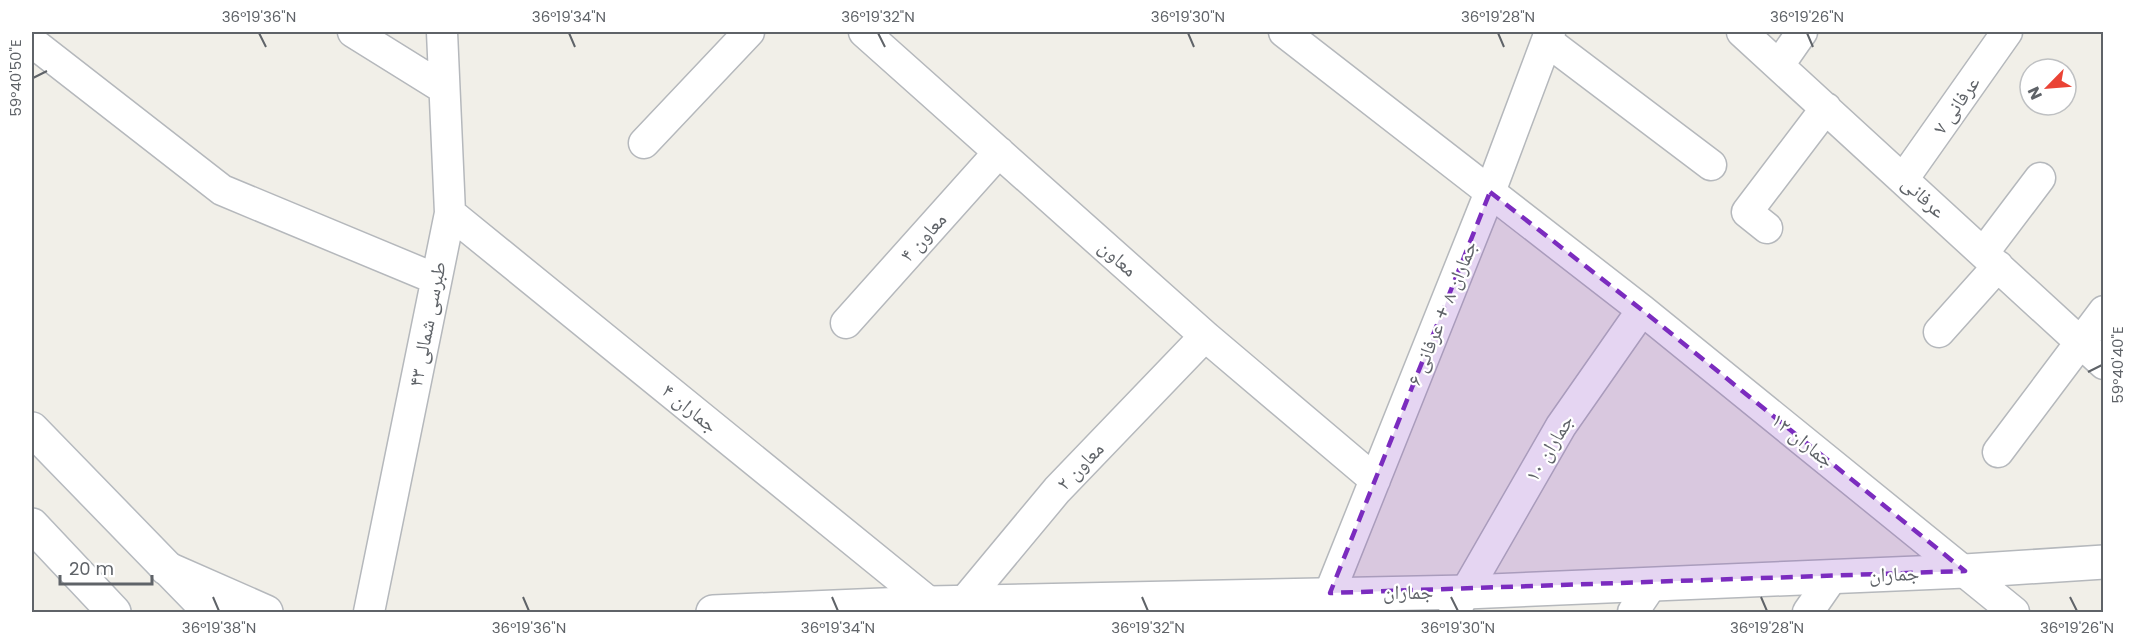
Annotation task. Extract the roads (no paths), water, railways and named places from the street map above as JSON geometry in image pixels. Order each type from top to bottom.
[{"type":"street","points":[[353,32],[443,88]]},
{"type":"street","name":"طبرسی شمالی ۴۳","points":[[369,612],[450,213],[442,32]]},
{"type":"street","points":[[644,143],[748,32]]},
{"type":"street","name":"معاون","points":[[864,32],[1205,336],[1376,480]]},
{"type":"street","name":"جماران ۱۲","points":[[1284,32],[1642,310],[2014,612]]},
{"type":"street","name":"عرفانی","points":[[1742,32],[1904,178],[2103,364]]},
{"type":"street","points":[[1779,65],[1802,32]]},
{"type":"street","name":"عرفانی ۷","points":[[1904,178],[2007,32]]},
{"type":"street","points":[[1549,36],[1711,165]]},
{"type":"street","name":"جماران ۸ + عرفانی ۶","points":[[1326,603],[1490,192],[1549,36]]},
{"type":"street","points":[[32,42],[222,190],[436,279]]},
{"type":"street","points":[[1767,228],[1747,212],[1826,108]]},
{"type":"street","name":"معاون ۴","points":[[846,323],[999,152]]},
{"type":"street","points":[[1940,332],[1991,259],[2040,178]]},
{"type":"street","name":"جماران ۴","points":[[450,213],[945,606]]},
{"type":"street","name":"جماران ۱۰","points":[[1460,602],[1561,426],[1642,310]]},
{"type":"street","points":[[1998,452],[2103,311]]},
{"type":"street","name":"معاون ۲","points":[[945,606],[1205,336]]},
{"type":"street","points":[[32,429],[210,612]]},
{"type":"street","points":[[32,525],[114,612]]},
{"type":"street","name":"جماران","points":[[713,612],[945,606],[1460,602],[1652,584],[1965,571],[2103,562]]},
{"type":"street","points":[[166,568],[266,612]]},
{"type":"street","points":[[1808,612],[1833,576]]},
{"type":"street","points":[[1633,612],[1652,584]]}]
